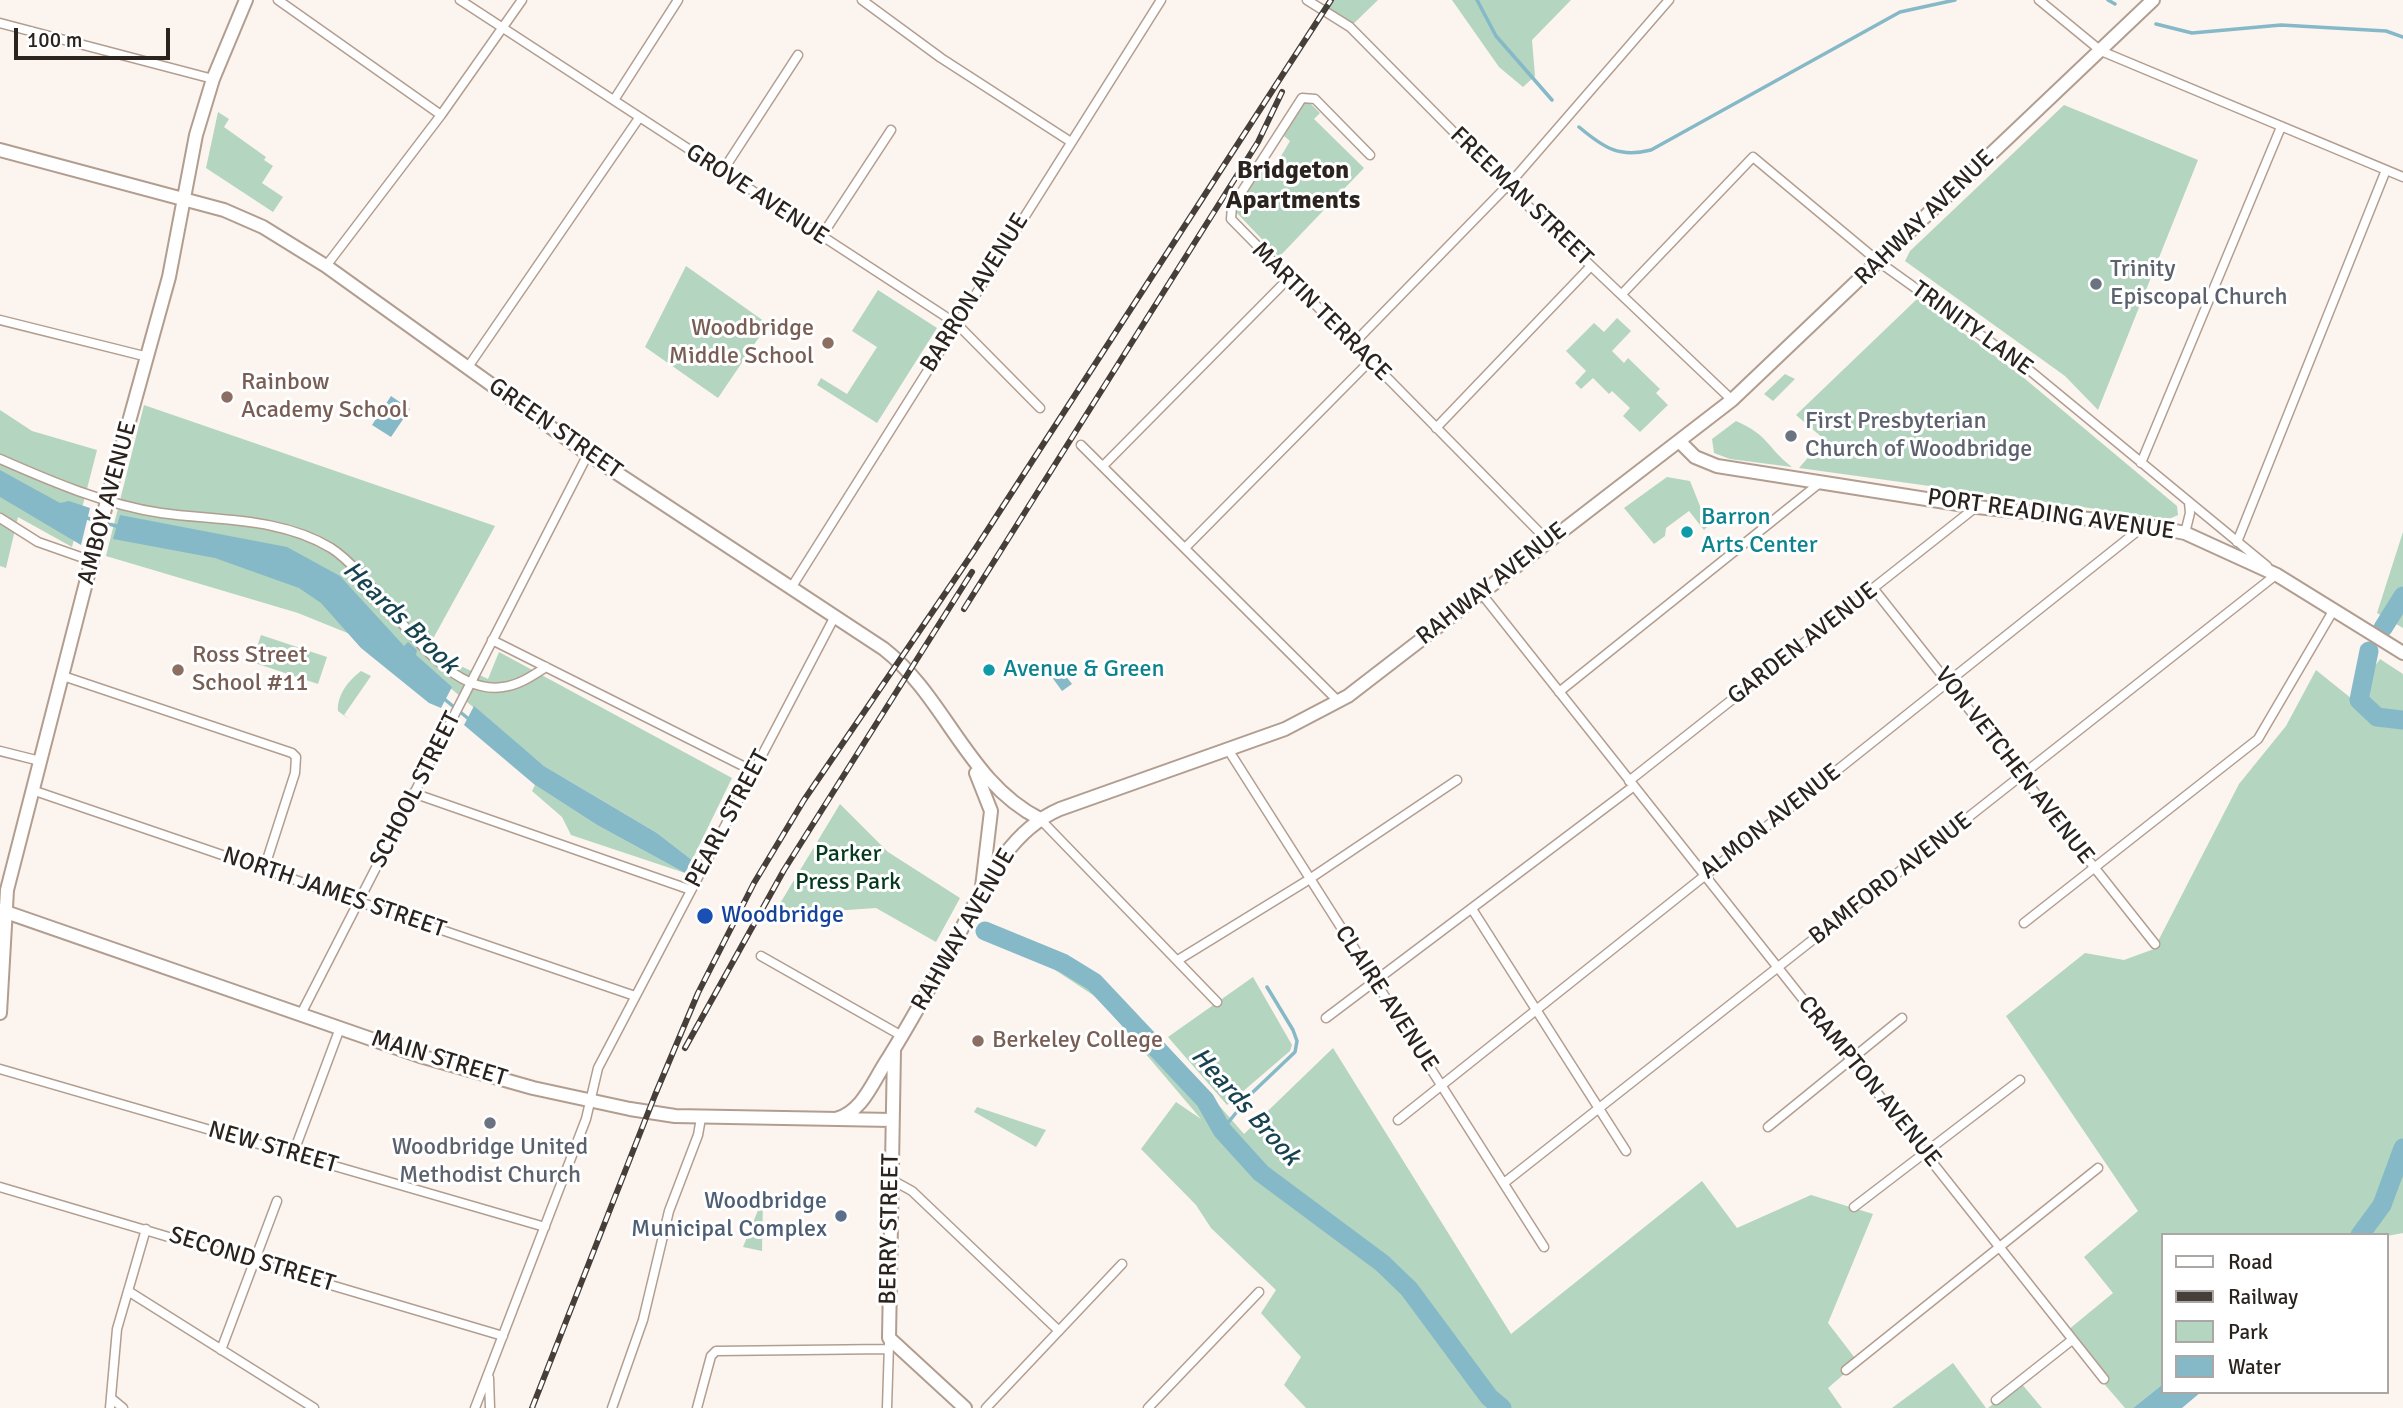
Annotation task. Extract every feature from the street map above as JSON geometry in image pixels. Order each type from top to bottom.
[{"type":"main road","name":"AMBOY AVENUE","points":[[0,1013],[1,908],[169,277],[196,135],[213,79],[246,0]]},
{"type":"main road","name":"RAHWAY AVENUE","points":[[836,1119],[847,1115],[860,1104],[1009,850],[1040,819],[1060,809],[1285,729],[1338,701],[1732,400],[2153,0]]},
{"type":"main road","name":"GREEN STREET","points":[[0,150],[184,198],[250,220],[326,266],[588,454],[835,616],[904,666],[930,696],[964,747],[1000,792],[1040,819]]},
{"type":"main road","name":"PORT READING AVENUE","points":[[1679,441],[1704,463],[1977,507],[2145,524],[2185,533],[2277,575],[2403,653]]},
{"type":"main road","points":[[964,747],[986,792],[991,811],[981,895]]},
{"type":"main road","name":"MAIN STREET","points":[[1,908],[433,1059],[590,1100],[640,1111],[701,1118],[892,1120]]},
{"type":"main road","name":"BERRY STREET","points":[[889,1343],[894,1050]]},
{"type":"main road","points":[[889,1343],[965,1408]]},
{"type":"street","points":[[278,0],[441,115]]},
{"type":"street","name":"GROVE AVENUE","points":[[460,0],[957,324],[1040,408]]},
{"type":"street","points":[[326,266],[441,115],[522,0]]},
{"type":"street","points":[[614,100],[678,0]]},
{"type":"street","points":[[862,0],[941,58],[1071,142]]},
{"type":"street","name":"BARRON AVENUE","points":[[791,588],[1161,0]]},
{"type":"street","name":"FREEMAN STREET","points":[[1307,0],[1350,27],[1507,186],[1732,400]]},
{"type":"street","points":[[1353,344],[1507,186],[1669,0]]},
{"type":"street","points":[[2039,0],[2101,51],[2403,177]]},
{"type":"street","points":[[0,23],[213,79]]},
{"type":"street","points":[[722,172],[798,55]]},
{"type":"street","name":"MARTIN TERRACE","points":[[1370,155],[1309,96],[1297,104],[1229,214],[1235,226],[1287,280],[1548,541]]},
{"type":"street","points":[[468,367],[639,118]]},
{"type":"street","points":[[2141,463],[2281,127]]},
{"type":"street","points":[[821,237],[891,130]]},
{"type":"street","name":"TRINITY LANE","points":[[1622,295],[1753,157],[1879,262],[2028,369],[2277,575]]},
{"type":"street","points":[[2237,542],[2386,170]]},
{"type":"street","points":[[1436,428],[1591,266]]},
{"type":"street","points":[[1103,466],[1287,280]]},
{"type":"street","points":[[0,320],[148,357]]},
{"type":"street","points":[[1185,548],[1370,361]]},
{"type":"street","points":[[1082,445],[1338,701]]},
{"type":"street","name":"SCHOOL STREET","points":[[301,1014],[588,454]]},
{"type":"street","points":[[0,458],[106,506],[272,525],[330,548],[355,566],[432,657],[448,670],[471,681],[501,688],[516,684],[546,667]]},
{"type":"street","points":[[1559,692],[1821,482]]},
{"type":"street","points":[[2185,533],[2190,513],[2189,502]]},
{"type":"street","name":"GARDEN AVENUE","points":[[1326,1018],[1472,909],[1977,507]]},
{"type":"street","points":[[0,518],[38,542],[92,561]]},
{"type":"street","name":"ALMON AVENUE","points":[[1398,1120],[2145,524]]},
{"type":"street","name":"BAMFORD AVENUE","points":[[1504,1183],[2277,575]]},
{"type":"street","name":"VON VETCHEN AVENUE","points":[[1873,588],[2155,944]]},
{"type":"street","name":"CRAMPTON AVENUE","points":[[1481,593],[2104,1379]]},
{"type":"street","points":[[2024,923],[2259,739],[2333,611]]},
{"type":"street","name":"PEARL STREET","points":[[475,1408],[586,1119],[598,1068],[835,616]]},
{"type":"street","points":[[492,640],[753,771]]},
{"type":"street","points":[[63,676],[292,753],[296,757],[295,773],[264,869]]},
{"type":"street","points":[[0,751],[40,761]]},
{"type":"street","name":"CLAIRE AVENUE","points":[[1229,751],[1544,1247]]},
{"type":"street","points":[[1178,960],[1308,879],[1457,779]]},
{"type":"street","name":"NORTH JAMES STREET","points":[[32,790],[635,996]]},
{"type":"street","points":[[413,793],[691,890]]},
{"type":"street","points":[[1040,819],[1217,1002]]},
{"type":"street","points":[[1472,909],[1626,1151]]},
{"type":"street","points":[[761,956],[902,1036]]},
{"type":"street","points":[[1768,1127],[1902,1018]]},
{"type":"street","points":[[293,1154],[340,1028]]},
{"type":"street","name":"NEW STREET","points":[[0,1069],[545,1227]]},
{"type":"street","points":[[1854,1207],[2020,1080]]},
{"type":"street","points":[[612,1408],[643,1320],[669,1211],[698,1135],[701,1118]]},
{"type":"street","points":[[1846,1370],[2098,1168]]},
{"type":"street","points":[[892,1180],[912,1191],[1059,1331]]},
{"type":"street","name":"SECOND STREET","points":[[0,1187],[146,1228],[503,1336]]},
{"type":"street","points":[[221,1350],[277,1201]]},
{"type":"street","points":[[110,1408],[117,1329],[146,1228]]},
{"type":"street","points":[[986,1408],[1122,1264]]},
{"type":"street","points":[[128,1291],[314,1408]]},
{"type":"street","points":[[1148,1408],[1259,1292]]},
{"type":"street","points":[[1996,1401],[2072,1340]]},
{"type":"street","points":[[697,1408],[713,1353],[889,1343]]},
{"type":"street","name":"BERRY STREET","points":[[887,1408],[889,1343]]},
{"type":"street","points":[[490,1408],[489,1381],[493,1362]]},
{"type":"street","points":[[111,1398],[123,1408]]},
{"type":"green space","points":[[1334,0],[1378,0],[1348,29],[1326,13]]},
{"type":"green space","points":[[1452,0],[1571,0],[1532,40],[1535,76],[1523,87],[1499,67]]},
{"type":"green space","points":[[1310,103],[1320,113],[1314,119],[1364,168],[1279,257],[1235,211],[1266,164],[1274,168],[1290,141],[1284,136],[1303,104]]},
{"type":"green space","points":[[2064,105],[2198,160],[2098,410],[2065,376],[1905,261],[1910,251]]},
{"type":"green space","points":[[218,112],[229,119],[224,127],[266,157],[264,160],[273,166],[262,183],[283,197],[273,212],[206,168]]},
{"type":"green space","points":[[686,266],[768,324],[718,398],[645,347]]},
{"type":"green space","points":[[878,290],[937,328],[877,423],[817,385],[821,378],[847,394],[877,347],[852,331]]},
{"type":"green space","points":[[1917,299],[2018,373],[2177,506],[2178,515],[2169,519],[1799,468],[1824,439],[1796,415]]},
{"type":"green space","points":[[1617,318],[1631,331],[1612,351],[1624,363],[1628,358],[1660,389],[1656,393],[1668,405],[1640,432],[1623,416],[1630,408],[1612,391],[1609,394],[1593,378],[1581,389],[1575,383],[1586,371],[1566,351],[1594,323],[1604,332]]},
{"type":"green space","points":[[1785,374],[1795,379],[1773,401],[1764,394]]},
{"type":"green space","points":[[144,405],[495,526],[429,646],[446,659],[488,679],[499,652],[732,778],[692,860],[657,833],[544,766],[419,662],[298,613],[106,556]]},
{"type":"green space","points":[[0,410],[32,431],[97,450],[72,547],[18,517],[6,568],[0,566]]},
{"type":"green space","points":[[1736,421],[1762,437],[1792,467],[1730,459],[1714,453],[1712,439]]},
{"type":"green space","points":[[1667,477],[1690,481],[1708,526],[1704,530],[1689,511],[1666,528],[1665,536],[1654,544],[1624,508]]},
{"type":"green space","points":[[2403,532],[2403,628],[2377,613]]},
{"type":"green space","points":[[261,635],[327,657],[318,684],[252,662]]},
{"type":"green space","points":[[2380,659],[2403,674],[2403,1233],[2389,1236],[2389,1233],[2162,1233],[2162,1385],[2133,1408],[2125,1408],[2062,1335],[2113,1293],[2084,1257],[2138,1211],[2006,1016],[2085,953],[2124,960],[2154,949],[2239,784],[2286,726],[2316,670],[2352,699]]},
{"type":"green space","points":[[361,671],[371,676],[344,715],[350,720],[338,711],[339,699],[348,684]]},
{"type":"green space","points":[[535,785],[597,825],[685,873],[571,835],[562,817],[532,791]]},
{"type":"green space","name":"Parker Press Park","points":[[840,804],[888,852],[960,898],[936,942],[876,908],[773,915]]},
{"type":"green space","points":[[989,923],[1082,966],[1161,1039],[1244,1134],[1333,1048],[1511,1334],[1702,1181],[1737,1228],[1811,1195],[1873,1214],[1828,1323],[1858,1362],[1828,1388],[1842,1408],[1306,1408],[1284,1385],[1301,1357],[1261,1313],[1276,1290],[1211,1228],[1196,1205],[1141,1149],[1176,1102],[1201,1119],[1099,999],[1049,966],[981,937]]},
{"type":"green space","points":[[1253,977],[1292,1045],[1290,1051],[1227,1105],[1168,1037]]},
{"type":"green space","points":[[977,1107],[1046,1130],[1036,1147],[974,1112]]},
{"type":"green space","points":[[763,1198],[762,1251],[743,1247]]},
{"type":"green space","points":[[1953,1363],[1986,1408],[1892,1408]]},
{"type":"green space","points":[[2021,1383],[2042,1408],[1988,1408]]},
{"type":"water","points":[[391,396],[410,409],[391,437],[372,425]]},
{"type":"water","points":[[0,470],[60,503],[69,501],[90,508],[81,545],[0,497]]},
{"type":"water","points":[[120,515],[287,547],[340,576],[404,646],[408,642],[417,650],[416,655],[452,687],[441,708],[429,703],[361,648],[321,603],[299,588],[215,558],[113,539]]},
{"type":"water","points":[[1055,662],[1072,684],[1062,691],[1046,669]]},
{"type":"water","points":[[474,706],[544,766],[657,833],[692,860],[685,873],[597,825],[535,785],[464,725]]},
{"type":"water","points":[[2162,1385],[2162,1394],[2199,1394],[2182,1408],[2133,1408]]},
{"type":"waterway","points":[[1477,0],[1496,36],[1552,100]]},
{"type":"waterway","points":[[1579,127],[1604,146],[1621,152],[1651,150],[1900,12],[1955,0]]},
{"type":"waterway","points":[[2108,0],[2115,4]]},
{"type":"waterway","points":[[2156,24],[2192,33],[2281,25],[2386,31],[2403,37]]},
{"type":"waterway","name":"Heards Brook","points":[[83,517],[120,527]]},
{"type":"waterway","points":[[2383,628],[2403,596]]},
{"type":"waterway","points":[[2369,651],[2359,700],[2377,717],[2403,720]]},
{"type":"waterway","name":"Heards Brook","points":[[443,698],[470,720]]},
{"type":"waterway","name":"Heards Brook","points":[[985,931],[1063,963],[1094,982],[1205,1100],[1222,1130],[1261,1173],[1382,1263],[1409,1289],[1489,1397],[1502,1408]]},
{"type":"waterway","points":[[1222,1130],[1253,1092],[1295,1052],[1297,1041],[1293,1030],[1267,987]]},
{"type":"waterway","points":[[2361,1233],[2382,1205],[2403,1148]]},
{"type":"railway","points":[[532,1408],[698,993],[754,883],[804,800],[972,554],[1331,0]]},
{"type":"railway","points":[[964,609],[1258,142],[1282,92]]},
{"type":"railway","points":[[685,1048],[784,870],[972,572]]},
{"type":"place","name":"Trinity Episcopal Church","points":[[2096,284]]},
{"type":"place","name":"Woodbridge Middle School","points":[[828,343]]},
{"type":"place","name":"Rainbow Academy School","points":[[227,397]]},
{"type":"place","name":"First Presbyterian Church of Woodbridge","points":[[1791,436]]},
{"type":"place","name":"Barron Arts Center","points":[[1687,532]]},
{"type":"place","name":"Ross Street School #11","points":[[178,670]]},
{"type":"place","name":"Avenue & Green","points":[[989,670]]},
{"type":"place","name":"Woodbridge","points":[[705,916]]},
{"type":"place","name":"Berkeley College","points":[[978,1041]]},
{"type":"place","name":"Woodbridge United Methodist Church","points":[[490,1123]]},
{"type":"place","name":"Woodbridge Municipal Complex","points":[[841,1216]]},
{"type":"district","name":"Bridgeton Apartments","points":[[1293,186]]}]
